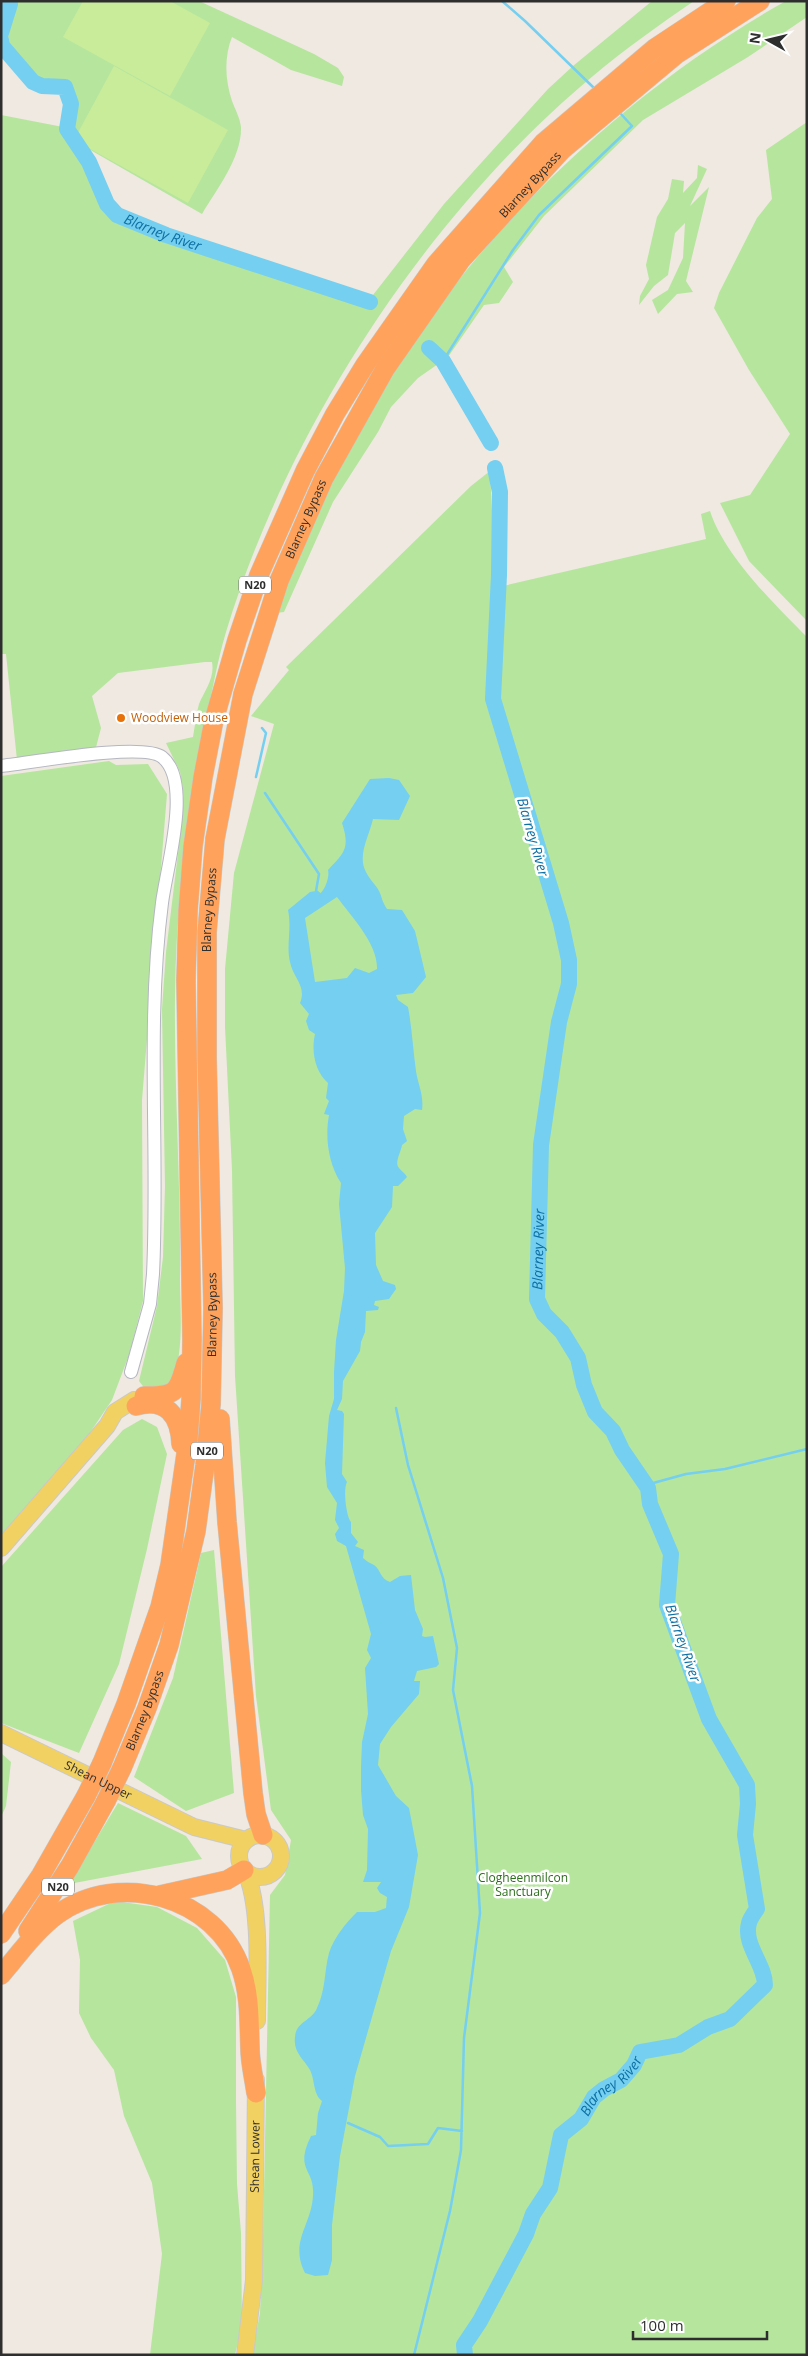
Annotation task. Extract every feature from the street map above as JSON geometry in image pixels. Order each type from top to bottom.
[{"type":"highway","name":"Blarney Bypass","points":[[1,1934],[42,1875],[86,1796],[102,1762],[126,1704],[160,1607],[170,1565],[182,1490],[192,1399],[186,980],[188,911],[193,846],[214,720],[237,640],[259,575],[305,471],[335,414],[365,365],[436,264],[543,143],[655,48],[726,1]]},
{"type":"highway","name":"Blarney Bypass","points":[[1,1966],[53,1895],[106,1802],[122,1768],[147,1708],[168,1645],[196,1531],[211,1404],[213,1308],[206,996],[209,913],[215,839],[243,694],[279,581],[324,478],[385,369],[461,260],[562,150],[677,54],[760,1]]},
{"type":"highway","points":[[213,1308],[221,1451],[248,1750],[256,1814],[254,1837]]},
{"type":"highway","points":[[135,1403],[144,1396],[169,1395],[178,1388],[192,1340]]},
{"type":"highway","points":[[135,1403],[164,1407],[176,1419],[181,1431],[182,1490]]},
{"type":"highway","points":[[1,1974],[40,1931],[58,1914],[74,1905],[118,1891],[158,1895],[227,1880],[243,1868]]},
{"type":"highway","points":[[158,1895],[201,1915],[219,1932],[238,1961],[247,1988],[250,2049],[256,2093]]},
{"type":"main road","points":[[1,1548],[106,1426],[135,1403]]},
{"type":"main road","name":"Shean Upper","points":[[1,1733],[194,1826],[228,1848],[243,1868]]},
{"type":"main road","name":"Shean Upper","points":[[194,1826],[254,1837]]},
{"type":"main road","points":[[254,1837],[269,1837],[278,1846],[281,1858],[276,1868],[264,1876],[254,1876],[243,1868],[239,1852],[254,1837]]},
{"type":"main road","name":"Shean Lower","points":[[243,1868],[253,1899],[257,1957],[254,2280],[246,2355]]},
{"type":"main road","name":"Shean Lower","points":[[257,1957],[264,1876]]},
{"type":"street","points":[[1,766],[115,752],[148,752],[162,758],[173,773],[176,785],[177,806],[164,884],[154,979],[153,1274],[150,1304],[130,1372]]},
{"type":"green space","points":[[16,1],[199,1],[314,54],[338,68],[344,77],[342,86],[291,70],[232,37],[228,52],[227,77],[232,101],[239,117],[241,127],[240,138],[233,161],[202,214],[73,140],[76,110],[70,88],[66,83],[49,83],[33,75],[21,64],[12,51],[8,32]]},
{"type":"green space","points":[[83,1],[170,1],[210,23],[170,96],[63,37]]},
{"type":"green space","points":[[652,1],[694,1],[642,37],[605,66],[532,131],[475,192],[421,258],[371,328],[326,402],[286,478],[253,555],[226,632],[220,655],[205,724],[188,825],[180,893],[175,996],[180,1348],[175,1374],[170,1387],[146,1390],[139,1381],[157,1306],[163,1257],[165,1186],[162,1009],[166,952],[181,829],[183,790],[180,772],[166,743],[193,737],[199,704],[212,673],[212,662],[118,673],[92,696],[101,728],[94,755],[17,760],[6,654],[1,654],[1,115],[63,127],[89,162],[107,204],[117,215],[182,241],[370,302],[367,308],[375,299],[373,295],[444,204],[548,89]]},
{"type":"green space","points":[[786,1],[807,1],[807,17],[748,57],[643,120],[544,216],[504,267],[513,282],[499,303],[484,305],[448,357],[418,378],[391,407],[378,432],[333,502],[284,612],[276,613],[329,489],[360,429],[394,370],[432,315],[474,262],[519,210],[619,116],[673,74],[729,35]]},
{"type":"green space","points":[[114,66],[228,130],[188,203],[74,140]]},
{"type":"green space","points":[[807,122],[807,621],[749,561],[720,503],[750,495],[790,434],[749,370],[714,308],[719,293],[757,218],[772,199],[766,150]]},
{"type":"green space","points":[[698,165],[707,169],[690,206],[709,187],[686,281],[693,292],[677,294],[658,314],[652,300],[668,290],[683,258],[685,223],[675,233],[668,275],[654,286],[639,305],[640,296],[649,279],[646,265],[657,217],[668,199],[672,179],[684,181],[683,193],[697,178]]},
{"type":"green space","name":"Clogheenmilcon Sanctuary","points":[[490,471],[501,687],[503,586],[706,539],[701,514],[710,511],[717,528],[738,562],[766,595],[807,637],[807,2355],[252,2355],[260,2313],[263,2240],[270,1895],[285,1875],[291,1840],[271,1810],[256,1696],[235,1376],[232,1170],[225,1027],[225,969],[234,873],[274,724],[251,716],[289,670],[286,667],[471,486]]},
{"type":"green space","points":[[109,761],[116,765],[148,764],[167,794],[142,1100],[143,1301],[129,1355],[112,1400],[87,1437],[1,1539],[1,776]]},
{"type":"green space","points":[[142,1419],[157,1427],[167,1454],[147,1549],[119,1664],[79,1753],[1,1723],[1,1567],[123,1430]]},
{"type":"green space","points":[[214,1550],[234,1793],[186,1811],[134,1777],[173,1678],[201,1553]]},
{"type":"green space","points":[[1,1753],[11,1762],[6,1806],[1,1817]]},
{"type":"green space","points":[[118,1803],[186,1836],[202,1859],[69,1884]]},
{"type":"green space","points":[[115,1901],[157,1907],[197,1928],[225,1960],[236,1997],[237,2184],[241,2233],[242,2325],[235,2355],[150,2355],[162,2254],[152,2183],[124,2116],[114,2070],[91,2038],[79,2013],[80,1960],[73,1921]]},
{"type":"water","points":[[389,778],[399,780],[410,796],[399,820],[373,819],[363,859],[366,872],[379,891],[387,909],[402,910],[415,931],[426,977],[413,993],[396,995],[398,1000],[408,1007],[416,1071],[422,1095],[422,1110],[415,1109],[404,1116],[403,1129],[407,1141],[402,1145],[397,1163],[407,1177],[398,1186],[393,1186],[392,1207],[375,1233],[376,1265],[383,1281],[395,1285],[396,1289],[389,1299],[375,1301],[374,1305],[379,1307],[378,1310],[366,1311],[365,1332],[360,1351],[343,1381],[342,1399],[337,1410],[342,1411],[344,1414],[342,1474],[347,1482],[345,1490],[351,1522],[351,1533],[358,1542],[355,1546],[364,1550],[363,1558],[374,1565],[387,1581],[390,1582],[400,1576],[411,1575],[415,1610],[423,1629],[422,1636],[433,1636],[439,1664],[436,1667],[417,1671],[414,1681],[420,1681],[419,1694],[391,1727],[380,1744],[378,1765],[396,1796],[409,1808],[418,1855],[409,1907],[391,1951],[355,2076],[340,2156],[332,2225],[332,2260],[328,2275],[315,2276],[305,2273],[299,2252],[300,2242],[312,2206],[313,2195],[313,2186],[306,2168],[304,2156],[311,2136],[316,2135],[318,2113],[322,2101],[317,2095],[310,2070],[297,2051],[295,2037],[301,2024],[312,2016],[317,2008],[322,1994],[329,1953],[337,1936],[357,1912],[375,1912],[386,1908],[387,1897],[380,1893],[377,1888],[381,1882],[363,1882],[367,1870],[368,1829],[363,1815],[361,1767],[362,1742],[368,1714],[365,1668],[371,1658],[367,1650],[371,1634],[346,1546],[337,1541],[335,1534],[339,1528],[335,1520],[337,1503],[327,1487],[325,1463],[329,1416],[334,1399],[336,1340],[344,1291],[345,1268],[339,1204],[341,1183],[330,1158],[327,1132],[329,1115],[324,1114],[329,1101],[326,1098],[328,1083],[320,1073],[315,1061],[315,1034],[309,1030],[306,1021],[309,1014],[300,1003],[302,997],[301,987],[290,962],[288,910],[310,892],[316,891],[319,895],[323,890],[328,880],[328,870],[342,854],[346,844],[342,823],[370,779]],"holes":[[[337,897],[368,940],[373,950],[377,969],[369,973],[355,968],[347,978],[315,982],[305,918]]]},
{"type":"waterway","points":[[502,1],[594,88]]},
{"type":"waterway","name":"Blarney River","points":[[1,2],[10,4],[1,33]]},
{"type":"waterway","name":"Blarney River","points":[[1,40],[2,46],[33,82],[42,86],[65,87],[71,104],[67,129],[89,162],[107,204],[117,215],[166,235],[370,302]]},
{"type":"waterway","points":[[443,361],[513,250],[539,215],[632,126],[620,113]]},
{"type":"waterway","name":"Blarney River","points":[[429,348],[443,361],[491,443]]},
{"type":"waterway","name":"Blarney River","points":[[465,2355],[464,2345],[480,2321],[526,2234],[533,2214],[550,2188],[561,2135],[581,2119],[594,2097],[621,2080],[634,2065],[640,2052],[679,2045],[708,2027],[730,2019],[765,1985],[762,1970],[751,1947],[748,1931],[752,1916],[757,1909],[745,1835],[748,1804],[747,1785],[709,1719],[667,1605],[671,1554],[650,1504],[648,1488],[622,1450],[613,1431],[595,1412],[584,1385],[578,1358],[562,1332],[544,1314],[537,1299],[541,1145],[559,1022],[569,984],[569,960],[561,923],[493,699],[499,575],[500,492],[495,468]]},
{"type":"waterway","points":[[256,777],[266,733],[262,728]]},
{"type":"waterway","points":[[265,793],[319,874],[316,891],[321,895]]},
{"type":"waterway","points":[[396,1408],[408,1465],[443,1578],[457,1648],[453,1690],[472,1786],[480,1913],[464,2038],[461,2150],[450,2211],[414,2355]]},
{"type":"waterway","points":[[646,1485],[686,1474],[725,1469],[807,1449]]},
{"type":"waterway","points":[[348,2123],[380,2137],[388,2146],[428,2144],[438,2128],[462,2131]]},
{"type":"place","name":"Woodview House","points":[[121,718]]}]
